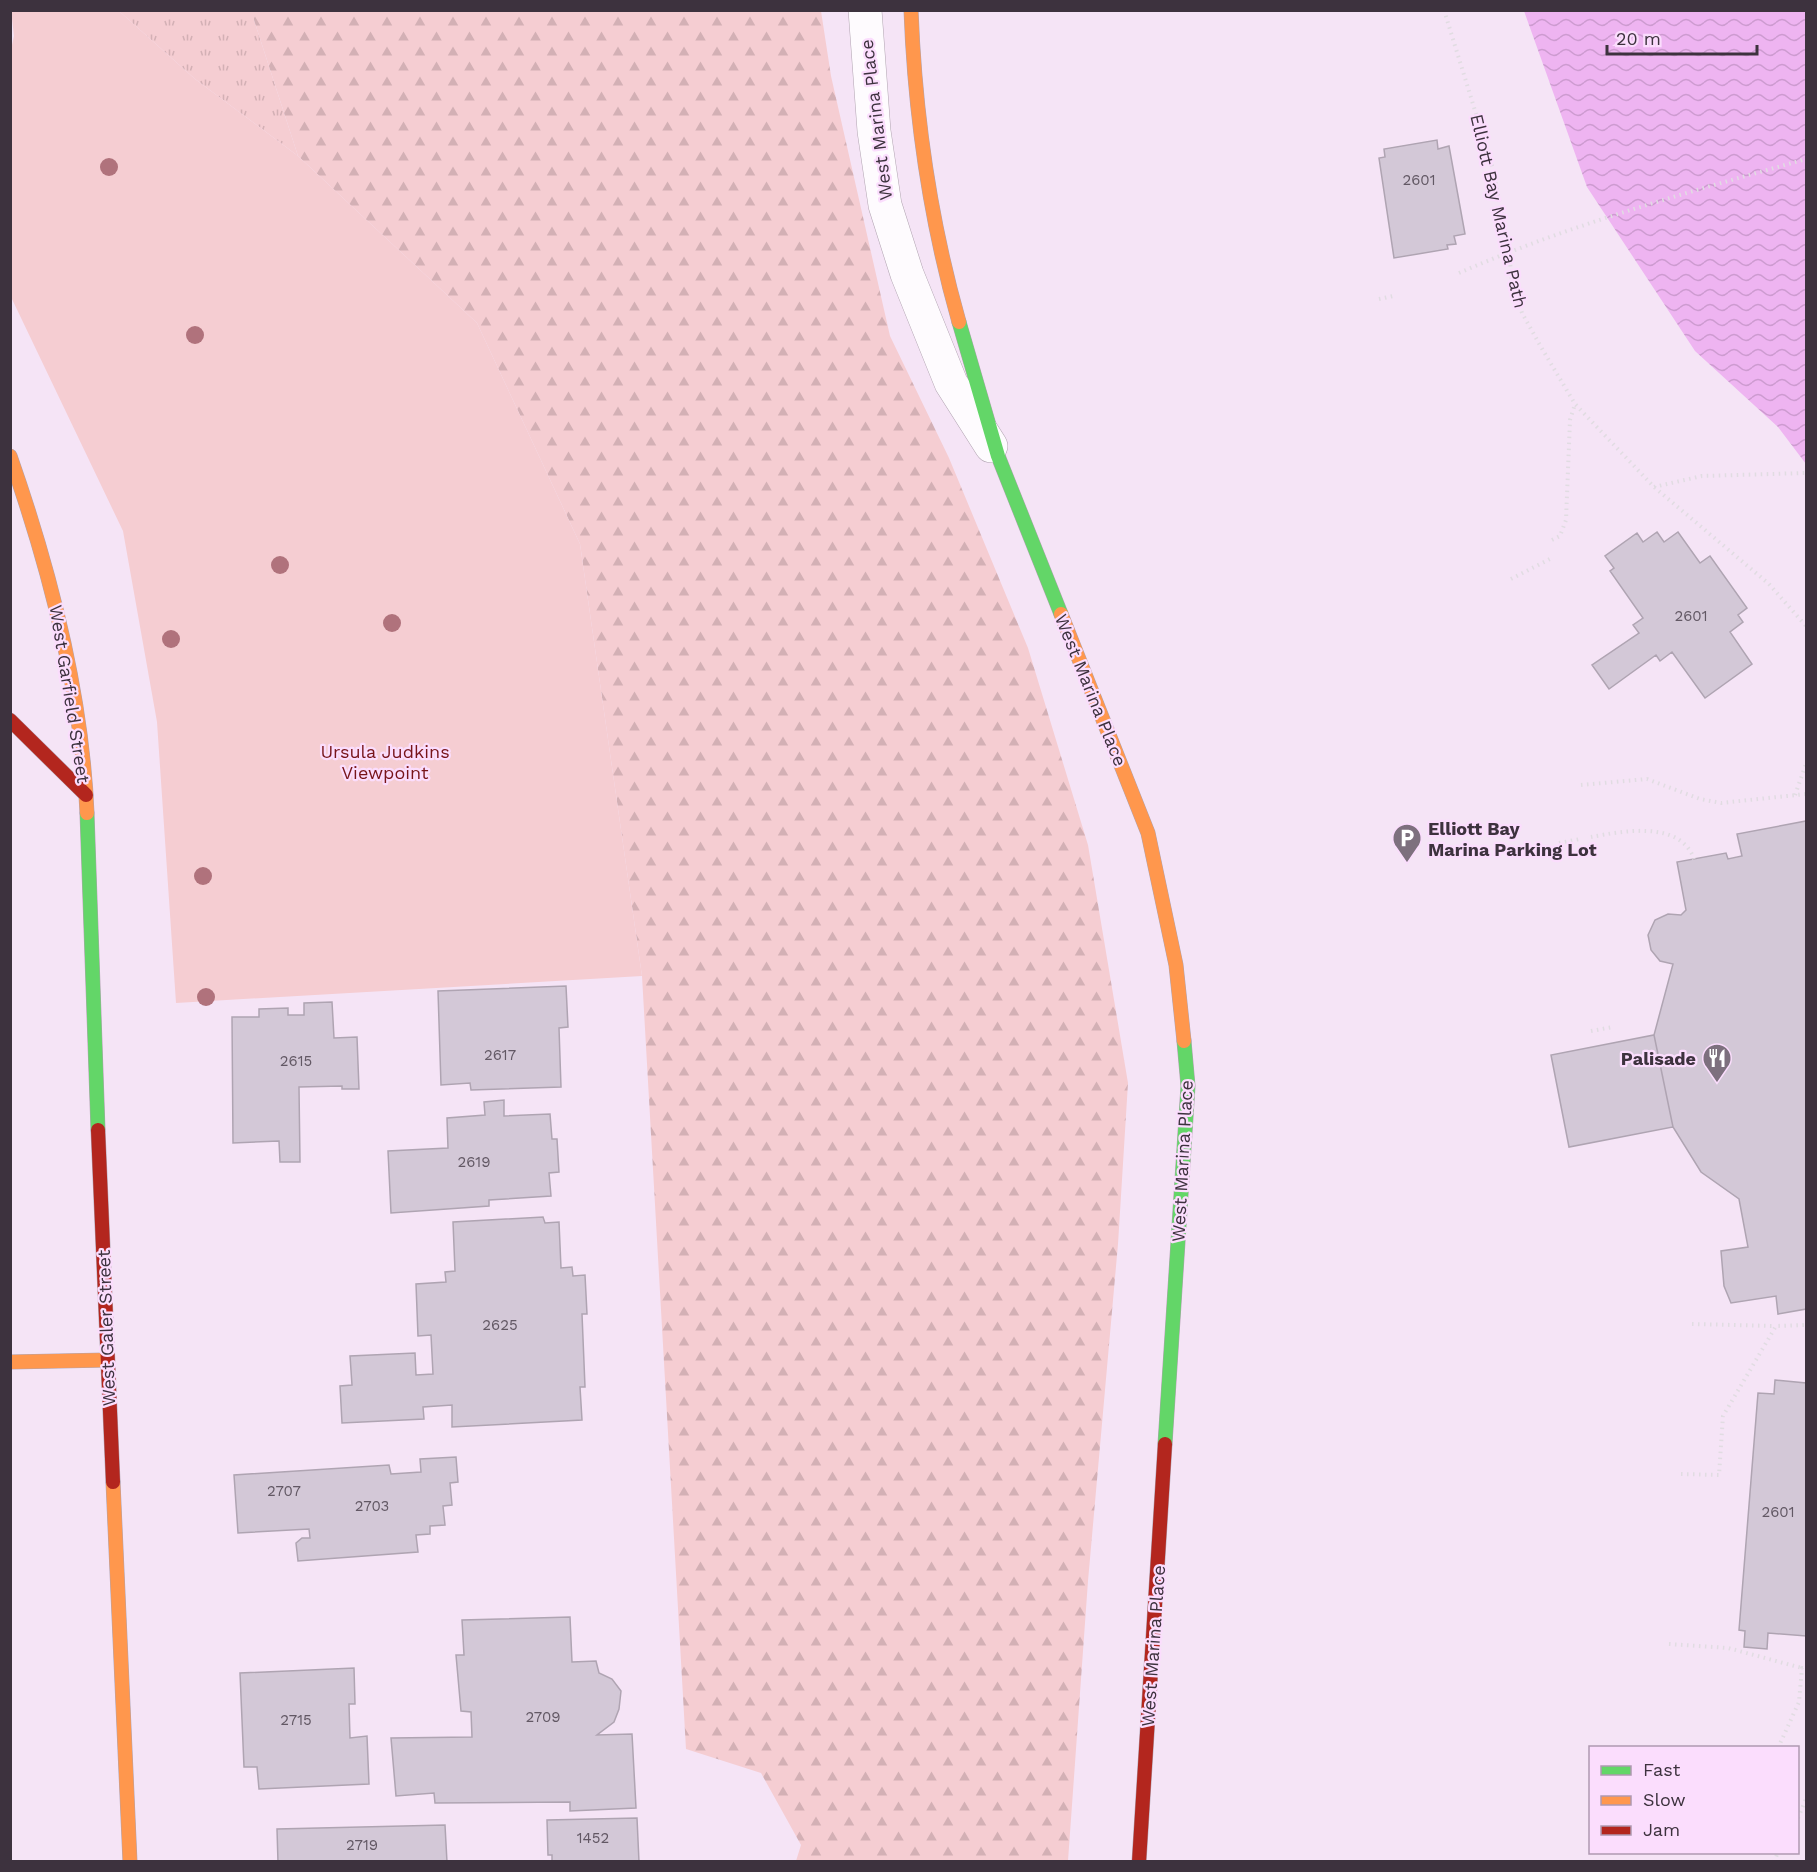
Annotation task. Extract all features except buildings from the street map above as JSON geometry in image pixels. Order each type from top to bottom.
[{"type":"street","name":"West Marina Place","points":[[865,10],[874,131],[885,205],[907,274],[951,383],[998,456]]},
{"type":"street","name":"West Marina Place","points":[[911,10],[914,90],[942,258],[998,456],[1148,833],[1179,987],[1188,1086],[1139,1862]]},
{"type":"street","name":"West Garfield Street","points":[[10,456],[55,597],[79,728],[86,795]]},
{"type":"street","points":[[10,720],[86,795]]},
{"type":"street","name":"West Galer Street","points":[[86,795],[107,1360],[130,1862]]},
{"type":"street","points":[[10,1362],[107,1360]]},
{"type":"path","name":"Elliott Bay Marina Path","points":[[1444,10],[1493,169],[1509,251],[1512,282],[1522,313],[1575,404],[1654,487],[1769,584],[1806,626]]},
{"type":"path","points":[[1459,273],[1509,251],[1674,196],[1806,159]]},
{"type":"path","points":[[1379,300],[1393,296]]},
{"type":"path","points":[[1552,540],[1560,536],[1566,520],[1570,420],[1575,404]]},
{"type":"path","points":[[1654,487],[1702,476],[1806,473]]},
{"type":"path","points":[[1511,579],[1550,559]]},
{"type":"path","points":[[1795,795],[1806,764]]},
{"type":"path","points":[[1581,785],[1647,778],[1700,799],[1720,803],[1806,794]]},
{"type":"path","points":[[1591,837],[1626,831],[1650,831],[1677,838],[1689,846],[1694,859]]},
{"type":"path","points":[[1559,843],[1580,839]]},
{"type":"path","points":[[1591,1031],[1613,1027]]},
{"type":"path","points":[[1692,1323],[1806,1325]]},
{"type":"path","points":[[1681,1474],[1719,1475],[1723,1416],[1776,1326]]},
{"type":"path","points":[[1669,1644],[1728,1648],[1804,1668],[1800,1702],[1779,1746]]},
{"type":"path","points":[[1799,1814],[1806,1799]]},
{"type":"green space","name":"Ursula Judkins Viewpoint","points":[[11,10],[119,11],[195,79],[298,156],[477,323],[580,544],[642,976],[176,1003],[157,722],[123,531],[11,297],[10,54],[14,36]]},
{"type":"green space","points":[[254,10],[821,11],[831,76],[890,336],[949,458],[1028,648],[1088,845],[1128,1083],[1118,1244],[1088,1581],[1068,1861],[796,1861],[801,1845],[761,1773],[686,1749],[642,976],[580,544],[477,323],[298,156],[254,20]]},
{"type":"green space","points":[[119,11],[254,11],[254,20],[298,156],[195,79]]},
{"type":"water","points":[[1524,11],[1806,11],[1806,464],[1778,427],[1695,351],[1587,187]]},
{"type":"traffic: fast","points":[[959,322],[998,456],[1061,614]]},
{"type":"traffic: fast","points":[[87,813],[98,1130]]},
{"type":"traffic: fast","points":[[1165,1444],[1188,1086],[1184,1041]]},
{"type":"traffic: slow","points":[[911,10],[916,89],[926,168],[940,245],[959,322]]},
{"type":"traffic: slow","points":[[10,456],[25,499],[62,632],[78,722],[87,813]]},
{"type":"traffic: slow","points":[[1061,614],[1148,833],[1176,965],[1184,1041]]},
{"type":"traffic: slow","points":[[10,1362],[107,1360]]},
{"type":"traffic: slow","points":[[113,1482],[130,1862]]},
{"type":"traffic: jam","points":[[10,720],[86,795]]},
{"type":"traffic: jam","points":[[98,1130],[113,1482]]},
{"type":"traffic: jam","points":[[1139,1862],[1165,1444]]},
{"type":"place","name":"Elliott Bay Marina Parking Lot","points":[[1407,864]]},
{"type":"place","name":"Palisade","points":[[1717,1084]]}]
